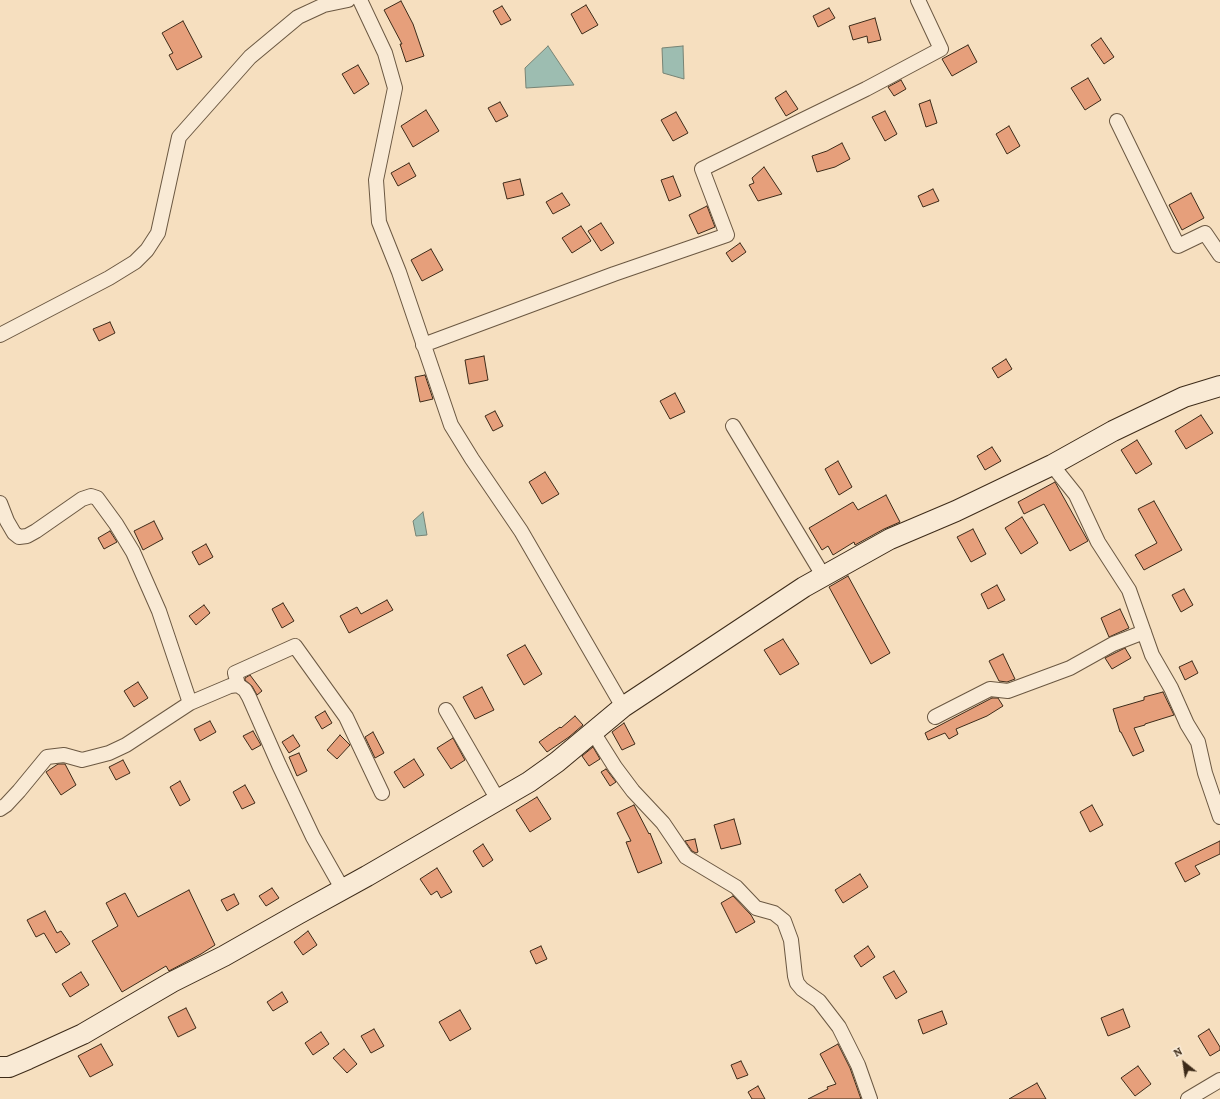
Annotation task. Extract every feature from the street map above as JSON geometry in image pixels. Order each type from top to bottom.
[{"type":"main road","points":[[0,1067],[9,1067],[28,1060],[83,1034],[172,982],[224,956],[343,890],[529,782],[557,762],[623,707],[798,591],[890,539],[956,511],[1052,465],[1113,431],[1177,400],[1220,386]]},
{"type":"street","points":[[0,335],[110,278],[135,262],[147,250],[158,233],[178,137],[250,57],[298,16],[324,5],[348,0]]},
{"type":"street","points":[[360,0],[385,53],[395,88],[376,180],[379,222],[399,272],[451,425],[521,532],[623,707]]},
{"type":"street","points":[[423,345],[614,274],[728,235],[702,169],[866,88],[941,49],[918,0]]},
{"type":"street","points":[[1117,121],[1178,246],[1205,233],[1220,255]]},
{"type":"street","points":[[733,426],[824,577]]},
{"type":"street","points":[[1052,465],[1076,495],[1098,542],[1129,590],[1152,655],[1171,688],[1187,724],[1198,742],[1205,773],[1220,817]]},
{"type":"street","points":[[0,503],[7,521],[14,533],[19,537],[27,536],[36,531],[82,499],[91,496],[97,498],[116,524],[133,552],[159,611],[190,703]]},
{"type":"street","points":[[935,717],[990,689],[1008,691],[1070,668],[1112,644],[1144,632]]},
{"type":"street","points":[[343,890],[313,837],[279,765],[250,697],[245,690],[238,685],[235,673],[295,646],[346,718],[382,793]]},
{"type":"street","points":[[0,809],[6,805],[19,791],[47,757],[64,755],[82,760],[109,753],[126,745],[190,703],[230,686],[238,685]]},
{"type":"street","points":[[446,710],[498,800]]},
{"type":"street","points":[[593,732],[615,767],[633,791],[663,822],[686,857],[707,868],[736,887],[756,908],[774,913],[784,921],[791,940],[797,983],[802,989],[819,1001],[839,1027],[858,1065],[870,1099]]},
{"type":"street","points":[[1188,1099],[1220,1080]]},
{"type":"shaded area","points":[[548,46],[574,85],[526,88],[525,68]]},
{"type":"shaded area","points":[[683,46],[684,79],[663,73],[662,48]]},
{"type":"shaded area","points":[[423,512],[427,535],[416,536],[413,521]]},
{"type":"building","points":[[401,1],[413,24],[424,56],[406,62],[400,44],[402,44],[384,10]]},
{"type":"building","points":[[586,5],[598,25],[582,34],[571,14]]},
{"type":"building","points":[[502,6],[511,20],[501,25],[493,11]]},
{"type":"building","points":[[829,8],[835,18],[818,27],[813,16]]},
{"type":"building","points":[[875,18],[881,40],[868,43],[867,36],[853,40],[849,26]]},
{"type":"building","points":[[183,21],[202,57],[177,70],[169,55],[173,53],[162,33]]},
{"type":"building","points":[[1101,38],[1114,57],[1104,64],[1091,45]]},
{"type":"building","points":[[968,45],[977,62],[952,76],[942,59]]},
{"type":"building","points":[[358,65],[369,84],[354,94],[342,74]]},
{"type":"building","points":[[1088,78],[1101,100],[1085,110],[1071,88]]},
{"type":"building","points":[[901,80],[906,89],[894,96],[888,87]]},
{"type":"building","points":[[786,91],[798,109],[786,116],[775,98]]},
{"type":"building","points":[[930,100],[937,123],[926,127],[919,104]]},
{"type":"building","points":[[500,102],[508,116],[496,122],[488,108]]},
{"type":"building","points":[[426,110],[439,131],[413,147],[401,126]]},
{"type":"building","points":[[885,111],[897,134],[885,141],[872,117]]},
{"type":"building","points":[[676,112],[688,133],[673,141],[661,120]]},
{"type":"building","points":[[1009,126],[1020,146],[1007,154],[996,134]]},
{"type":"building","points":[[842,143],[850,159],[835,167],[817,172],[812,156],[827,151]]},
{"type":"building","points":[[409,163],[416,176],[398,186],[391,173]]},
{"type":"building","points":[[764,167],[782,194],[758,201],[749,185],[754,183],[752,178]]},
{"type":"building","points":[[673,176],[681,196],[669,201],[661,180]]},
{"type":"building","points":[[520,179],[524,195],[507,199],[503,183]]},
{"type":"building","points":[[933,189],[939,201],[923,207],[918,196]]},
{"type":"building","points":[[562,193],[570,205],[553,214],[546,202]]},
{"type":"building","points":[[1191,193],[1204,218],[1182,230],[1169,205]]},
{"type":"building","points":[[707,206],[715,227],[698,234],[689,215]]},
{"type":"building","points":[[601,223],[614,243],[601,251],[588,231]]},
{"type":"building","points":[[581,226],[591,241],[572,253],[562,238]]},
{"type":"building","points":[[740,243],[746,252],[732,262],[726,253]]},
{"type":"building","points":[[431,249],[443,270],[422,281],[411,260]]},
{"type":"building","points":[[110,322],[115,333],[99,341],[93,329]]},
{"type":"building","points":[[484,356],[488,380],[469,384],[465,360]]},
{"type":"building","points":[[1006,359],[1012,369],[998,378],[992,368]]},
{"type":"building","points":[[425,375],[433,399],[420,402],[415,377]]},
{"type":"building","points":[[675,393],[685,412],[670,419],[660,401]]},
{"type":"building","points":[[495,411],[503,426],[493,431],[485,416]]},
{"type":"building","points":[[1201,415],[1213,433],[1186,449],[1175,431]]},
{"type":"building","points":[[1137,440],[1152,464],[1136,474],[1121,450]]},
{"type":"building","points":[[992,447],[1001,461],[985,470],[977,456]]},
{"type":"building","points":[[838,461],[852,487],[839,495],[825,469]]},
{"type":"building","points":[[545,472],[559,494],[542,504],[529,482]]},
{"type":"building","points":[[1055,482],[1088,541],[1070,551],[1044,504],[1024,514],[1018,502]]},
{"type":"building","points":[[886,495],[900,522],[855,545],[854,542],[833,555],[828,546],[822,550],[809,528],[853,502],[858,510]]},
{"type":"building","points":[[1154,501],[1182,550],[1144,570],[1135,555],[1157,543],[1138,509]]},
{"type":"building","points":[[1022,517],[1038,543],[1021,554],[1005,528]]},
{"type":"building","points":[[154,521],[163,539],[143,550],[134,531]]},
{"type":"building","points":[[973,529],[986,554],[971,562],[957,537]]},
{"type":"building","points":[[110,531],[117,542],[104,549],[98,538]]},
{"type":"building","points":[[206,544],[213,557],[199,565],[192,552]]},
{"type":"building","points":[[848,576],[890,653],[871,664],[829,587]]},
{"type":"building","points":[[997,585],[1005,600],[988,609],[981,594]]},
{"type":"building","points":[[1184,589],[1193,605],[1181,612],[1172,595]]},
{"type":"building","points":[[387,600],[393,610],[349,633],[340,616],[357,607],[361,614]]},
{"type":"building","points":[[283,603],[294,621],[282,628],[272,609]]},
{"type":"building","points":[[204,605],[210,613],[196,625],[189,616]]},
{"type":"building","points":[[1120,609],[1129,628],[1109,637],[1101,618]]},
{"type":"building","points":[[783,639],[799,664],[780,675],[764,650]]},
{"type":"building","points":[[525,645],[542,674],[524,685],[507,655]]},
{"type":"building","points":[[1125,648],[1131,658],[1112,669],[1105,658]]},
{"type":"building","points":[[1003,654],[1015,679],[1007,682],[999,681],[989,661]]},
{"type":"building","points":[[1192,661],[1198,673],[1185,680],[1179,667]]},
{"type":"building","points":[[250,675],[262,691],[257,695],[252,686],[245,680],[245,678]]},
{"type":"building","points":[[138,682],[148,698],[134,707],[124,691]]},
{"type":"building","points":[[482,687],[494,710],[475,719],[463,697]]},
{"type":"building","points":[[1163,692],[1174,715],[1134,728],[1144,751],[1133,756],[1120,732],[1113,709],[1144,700],[1144,697]]},
{"type":"building","points":[[992,698],[998,698],[1003,706],[987,716],[956,729],[958,734],[949,739],[945,733],[928,740],[925,733]]},
{"type":"building","points":[[325,711],[332,723],[322,729],[315,717]]},
{"type":"building","points":[[575,716],[583,725],[569,737],[547,752],[539,742],[560,727],[561,728]]},
{"type":"building","points":[[210,721],[216,732],[200,741],[194,729]]},
{"type":"building","points":[[624,723],[635,744],[622,750],[612,732]]},
{"type":"building","points":[[253,731],[261,745],[252,750],[243,736]]},
{"type":"building","points":[[373,732],[384,753],[375,758],[365,737]]},
{"type":"building","points":[[293,735],[300,746],[289,753],[282,742]]},
{"type":"building","points":[[340,735],[350,745],[337,759],[327,750]]},
{"type":"building","points":[[453,738],[465,760],[451,769],[437,748]]},
{"type":"building","points":[[593,747],[600,759],[589,766],[582,756]]},
{"type":"building","points":[[299,753],[307,771],[297,776],[289,757]]},
{"type":"building","points":[[414,759],[424,775],[404,788],[394,772]]},
{"type":"building","points":[[123,760],[130,773],[116,780],[109,767]]},
{"type":"building","points":[[58,764],[65,764],[76,785],[61,795],[46,772]]},
{"type":"building","points":[[606,769],[616,782],[610,786],[601,772]]},
{"type":"building","points":[[180,781],[190,800],[180,806],[170,787]]},
{"type":"building","points":[[245,785],[255,803],[242,809],[233,792]]},
{"type":"building","points":[[537,797],[551,819],[530,832],[516,810]]},
{"type":"building","points":[[634,805],[649,834],[650,833],[662,863],[638,873],[626,842],[631,841],[617,813]]},
{"type":"building","points":[[1092,805],[1103,825],[1090,832],[1080,812]]},
{"type":"building","points":[[734,819],[741,844],[721,849],[714,825]]},
{"type":"building","points":[[695,839],[698,852],[696,853],[692,851],[685,841]]},
{"type":"building","points":[[1220,841],[1220,854],[1195,866],[1200,874],[1185,882],[1175,863]]},
{"type":"building","points":[[483,844],[493,860],[483,867],[473,851]]},
{"type":"building","points":[[437,868],[452,892],[441,898],[437,891],[431,895],[420,879]]},
{"type":"building","points":[[860,874],[868,887],[843,903],[835,890]]},
{"type":"building","points":[[272,888],[279,898],[266,906],[259,896]]},
{"type":"building","points":[[189,890],[215,945],[169,971],[166,966],[122,992],[92,941],[118,926],[106,903],[125,893],[138,917]]},
{"type":"building","points":[[234,894],[239,904],[227,911],[221,900]]},
{"type":"building","points":[[733,896],[751,915],[755,922],[736,933],[721,903]]},
{"type":"building","points":[[45,911],[57,933],[61,931],[70,944],[56,953],[44,933],[36,937],[27,920]]},
{"type":"building","points":[[308,931],[317,945],[303,955],[294,942]]},
{"type":"building","points":[[541,946],[547,959],[536,964],[530,951]]},
{"type":"building","points":[[868,946],[875,957],[861,967],[854,956]]},
{"type":"building","points":[[894,971],[907,992],[896,999],[883,977]]},
{"type":"building","points":[[81,972],[89,985],[70,997],[62,984]]},
{"type":"building","points":[[282,992],[288,1002],[273,1011],[267,1002]]},
{"type":"building","points":[[186,1008],[196,1028],[178,1037],[168,1017]]},
{"type":"building","points":[[1123,1009],[1130,1027],[1108,1036],[1101,1018]]},
{"type":"building","points":[[460,1010],[471,1029],[450,1041],[439,1022]]},
{"type":"building","points":[[942,1011],[947,1024],[923,1034],[918,1020]]},
{"type":"building","points":[[374,1029],[384,1046],[371,1053],[361,1036]]},
{"type":"building","points":[[1209,1029],[1220,1047],[1220,1050],[1210,1056],[1198,1036]]},
{"type":"building","points":[[321,1032],[329,1044],[313,1055],[305,1043]]},
{"type":"building","points":[[101,1044],[113,1065],[90,1077],[78,1056]]},
{"type":"building","points":[[838,1044],[850,1068],[861,1099],[808,1099],[828,1089],[827,1087],[836,1084],[820,1054]]},
{"type":"building","points":[[344,1049],[357,1064],[347,1073],[333,1058]]},
{"type":"building","points":[[741,1061],[748,1075],[737,1079],[731,1065]]},
{"type":"building","points":[[1138,1066],[1151,1084],[1135,1096],[1121,1078]]},
{"type":"building","points":[[1037,1083],[1046,1099],[1009,1099]]},
{"type":"building","points":[[758,1086],[765,1099],[752,1099],[748,1092]]}]
